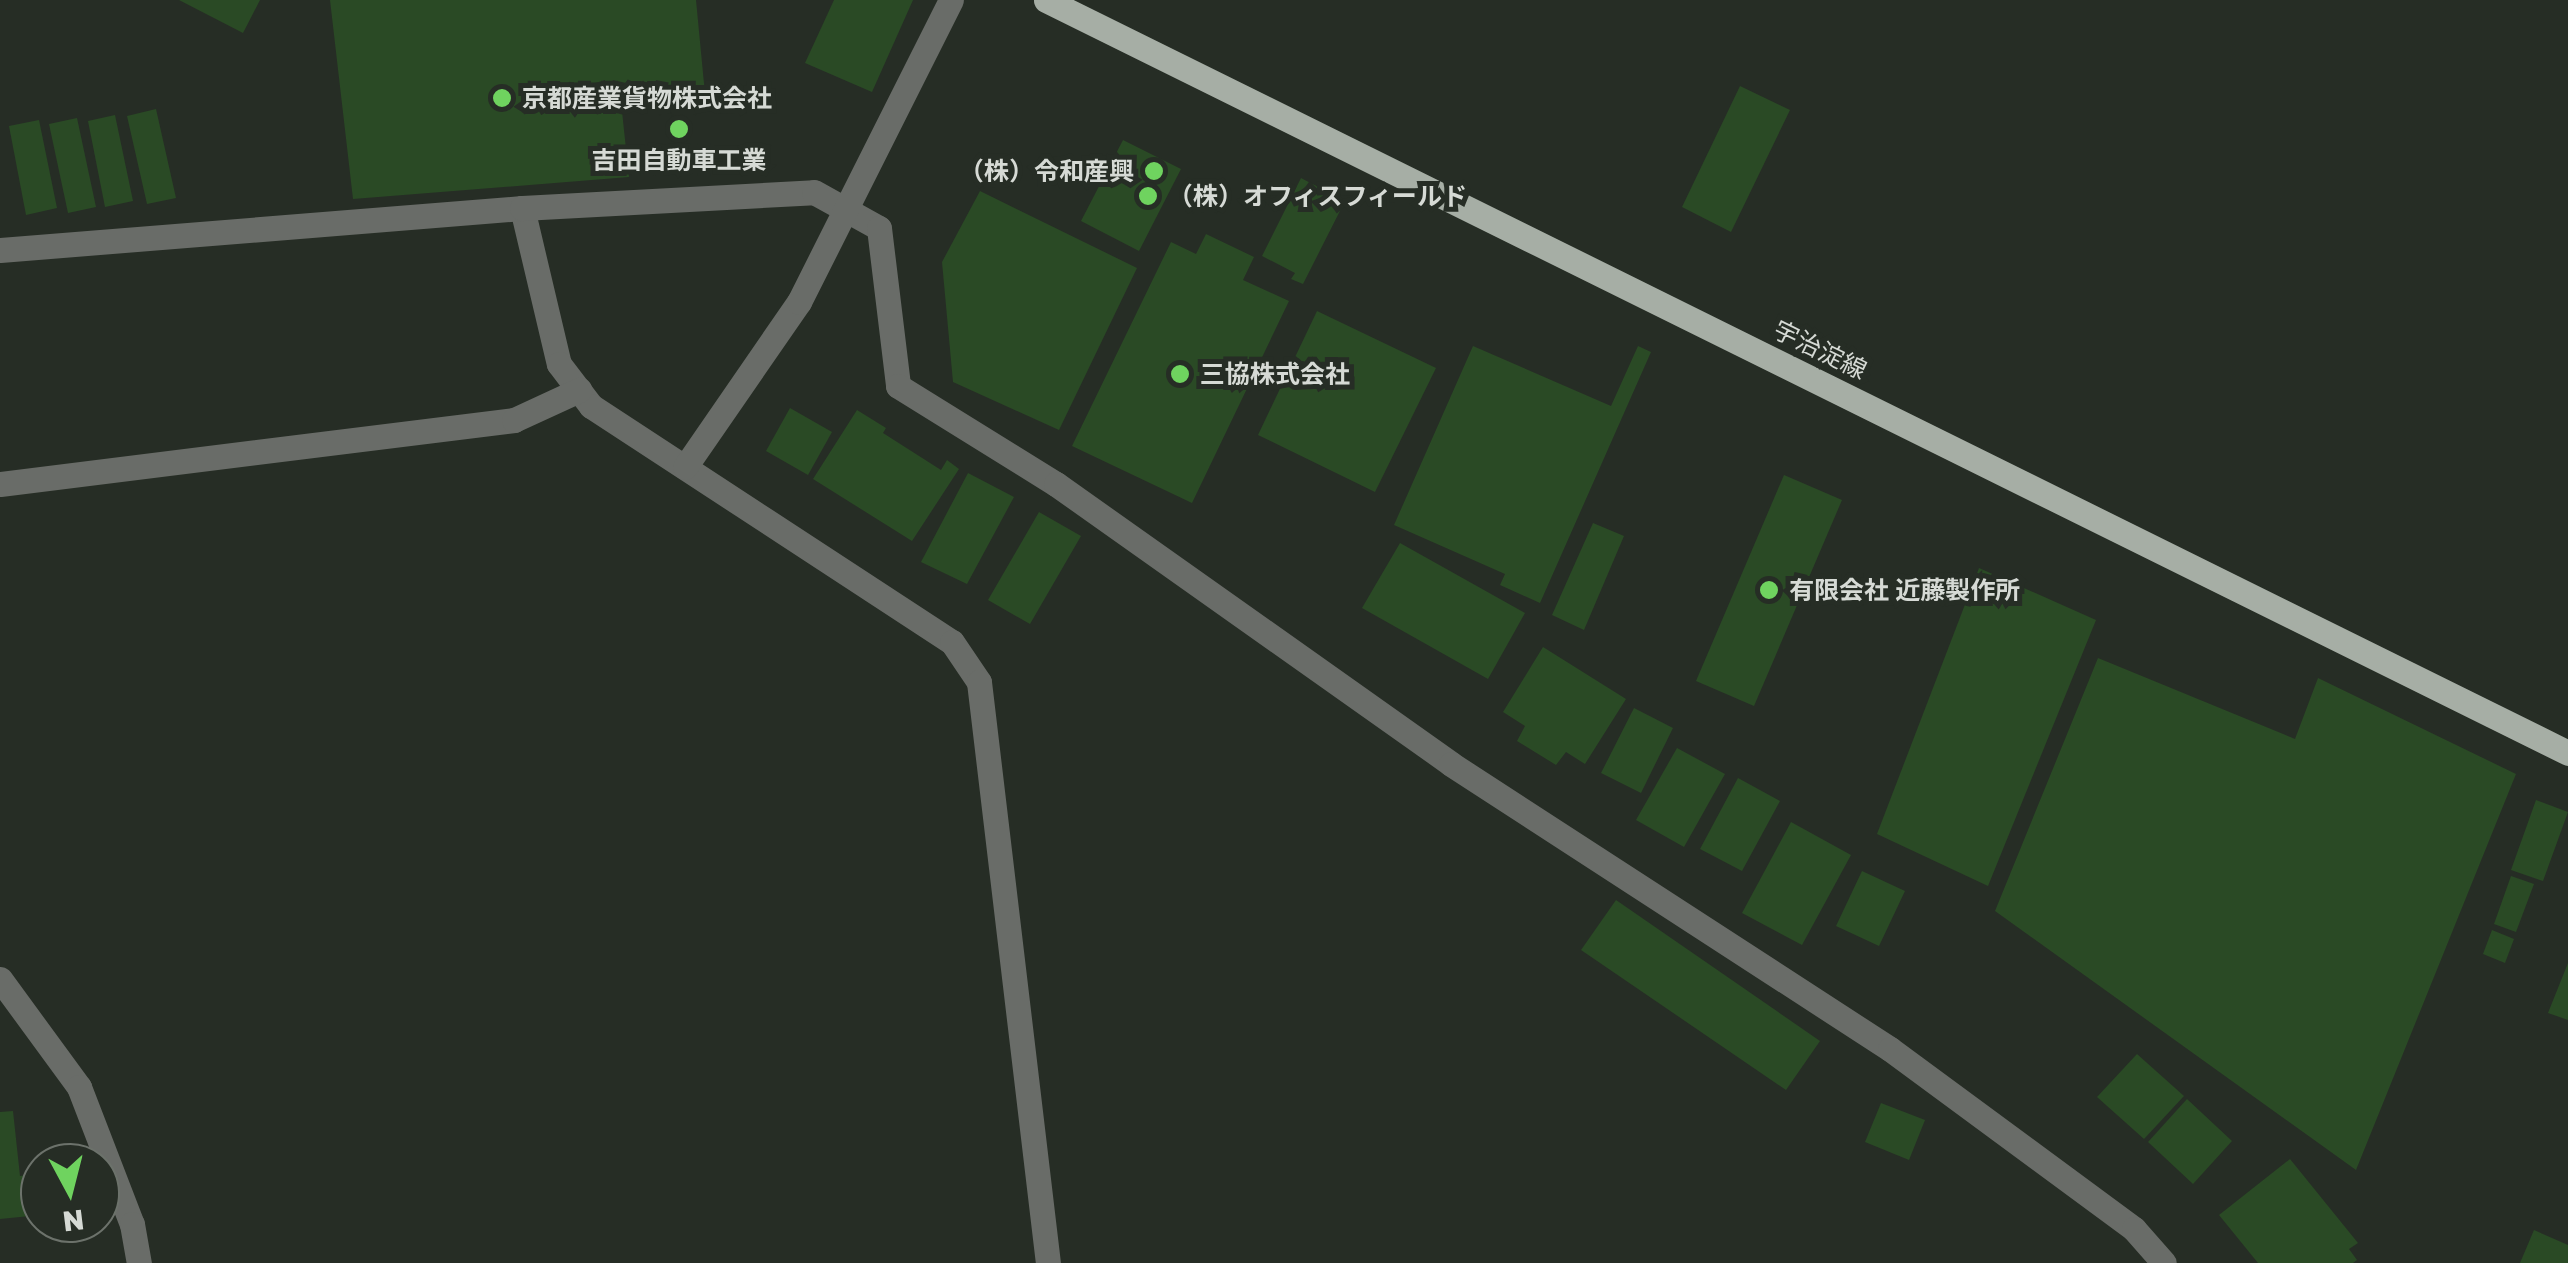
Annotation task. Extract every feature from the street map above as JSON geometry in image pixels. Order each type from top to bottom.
[{"type":"main road","name":"宇治淀線","points":[[1046,0],[2568,753]]},
{"type":"street","points":[[685,467],[800,302],[951,0]]},
{"type":"street","points":[[0,250],[522,208],[814,192],[879,228],[898,386],[1056,484],[1451,764],[1890,1049],[2134,1229],[2164,1263]]},
{"type":"street","points":[[522,208],[559,364],[591,406],[952,642],[979,682],[1048,1263]]},
{"type":"street","points":[[0,484],[514,420],[579,390]]},
{"type":"street","points":[[0,979],[80,1088],[132,1224],[140,1263]]},
{"type":"building","points":[[179,0],[260,0],[243,33]]},
{"type":"building","name":"京都産業貨物株式会社","points":[[330,0],[696,0],[705,94],[621,102],[629,177],[353,199]]},
{"type":"building","points":[[834,0],[913,0],[872,92],[805,63]]},
{"type":"building","points":[[1740,86],[1790,110],[1731,232],[1682,207]]},
{"type":"building","points":[[156,109],[176,198],[147,204],[127,116]]},
{"type":"building","points":[[115,115],[133,201],[105,207],[88,121]]},
{"type":"building","points":[[77,118],[96,207],[68,213],[49,124]]},
{"type":"building","points":[[39,120],[57,208],[26,215],[9,126]]},
{"type":"building","points":[[1123,140],[1181,169],[1139,251],[1081,221]]},
{"type":"building","name":"三協株式会社","points":[[1301,178],[1345,201],[1303,284],[1291,279],[1295,273],[1262,256]]},
{"type":"building","points":[[980,191],[1137,268],[1059,430],[953,382],[942,262]]},
{"type":"building","name":"三協株式会社","points":[[1206,234],[1254,257],[1243,280],[1289,301],[1192,503],[1072,446],[1171,242],[1196,254]]},
{"type":"building","points":[[1317,311],[1436,368],[1375,492],[1258,435]]},
{"type":"building","points":[[1473,346],[1611,406],[1638,346],[1651,352],[1540,603],[1500,585],[1505,574],[1394,525]]},
{"type":"building","points":[[790,408],[832,432],[808,475],[766,451]]},
{"type":"building","points":[[857,410],[886,428],[883,433],[941,470],[947,460],[959,469],[912,541],[813,479]]},
{"type":"building","points":[[968,473],[1014,497],[967,584],[921,562]]},
{"type":"building","name":"有限会社 近藤製作所","points":[[1784,475],[1842,500],[1754,706],[1696,681]]},
{"type":"building","points":[[1039,512],[1081,536],[1030,624],[988,600]]},
{"type":"building","points":[[1593,523],[1624,536],[1584,630],[1552,615]]},
{"type":"building","points":[[1400,543],[1525,613],[1488,679],[1362,608]]},
{"type":"building","points":[[1979,568],[2096,620],[1988,886],[1877,834]]},
{"type":"building","points":[[1543,647],[1626,699],[1585,764],[1566,752],[1556,765],[1517,741],[1525,726],[1503,712]]},
{"type":"building","points":[[2098,658],[2295,739],[2318,678],[2516,774],[2356,1170],[1995,911]]},
{"type":"building","points":[[1634,708],[1673,728],[1641,793],[1601,773]]},
{"type":"building","points":[[1677,748],[1725,774],[1684,847],[1636,820]]},
{"type":"building","points":[[1738,778],[1780,801],[1742,871],[1700,849]]},
{"type":"building","points":[[2536,800],[2568,812],[2543,881],[2511,870]]},
{"type":"building","points":[[1791,822],[1851,855],[1802,945],[1742,913]]},
{"type":"building","points":[[1862,871],[1905,891],[1879,946],[1836,926]]},
{"type":"building","points":[[2511,876],[2534,884],[2516,932],[2494,924]]},
{"type":"building","points":[[1616,900],[1820,1041],[1786,1090],[1581,950]]},
{"type":"building","points":[[2492,930],[2514,939],[2505,963],[2483,954]]},
{"type":"building","points":[[2568,963],[2568,1020],[2548,1013]]},
{"type":"building","points":[[2137,1054],[2184,1096],[2144,1139],[2097,1097]]},
{"type":"building","points":[[2187,1099],[2232,1141],[2193,1184],[2148,1142]]},
{"type":"building","points":[[1881,1103],[1925,1120],[1909,1160],[1865,1142]]},
{"type":"building","points":[[13,1111],[20,1217],[0,1219],[0,1112]]},
{"type":"building","points":[[2290,1159],[2358,1243],[2349,1249],[2357,1260],[2353,1263],[2258,1263],[2219,1215]]},
{"type":"building","points":[[2534,1230],[2568,1245],[2568,1263],[2520,1263]]},
{"type":"place","name":"京都産業貨物株式会社","points":[[502,98]]},
{"type":"place","name":"吉田自動車工業","points":[[679,129]]},
{"type":"place","name":"（株）令和産興","points":[[1154,171]]},
{"type":"place","name":"（株）オフィスフィールド","points":[[1148,196]]},
{"type":"place","name":"三協株式会社","points":[[1180,374]]},
{"type":"place","name":"有限会社 近藤製作所","points":[[1769,590]]}]
